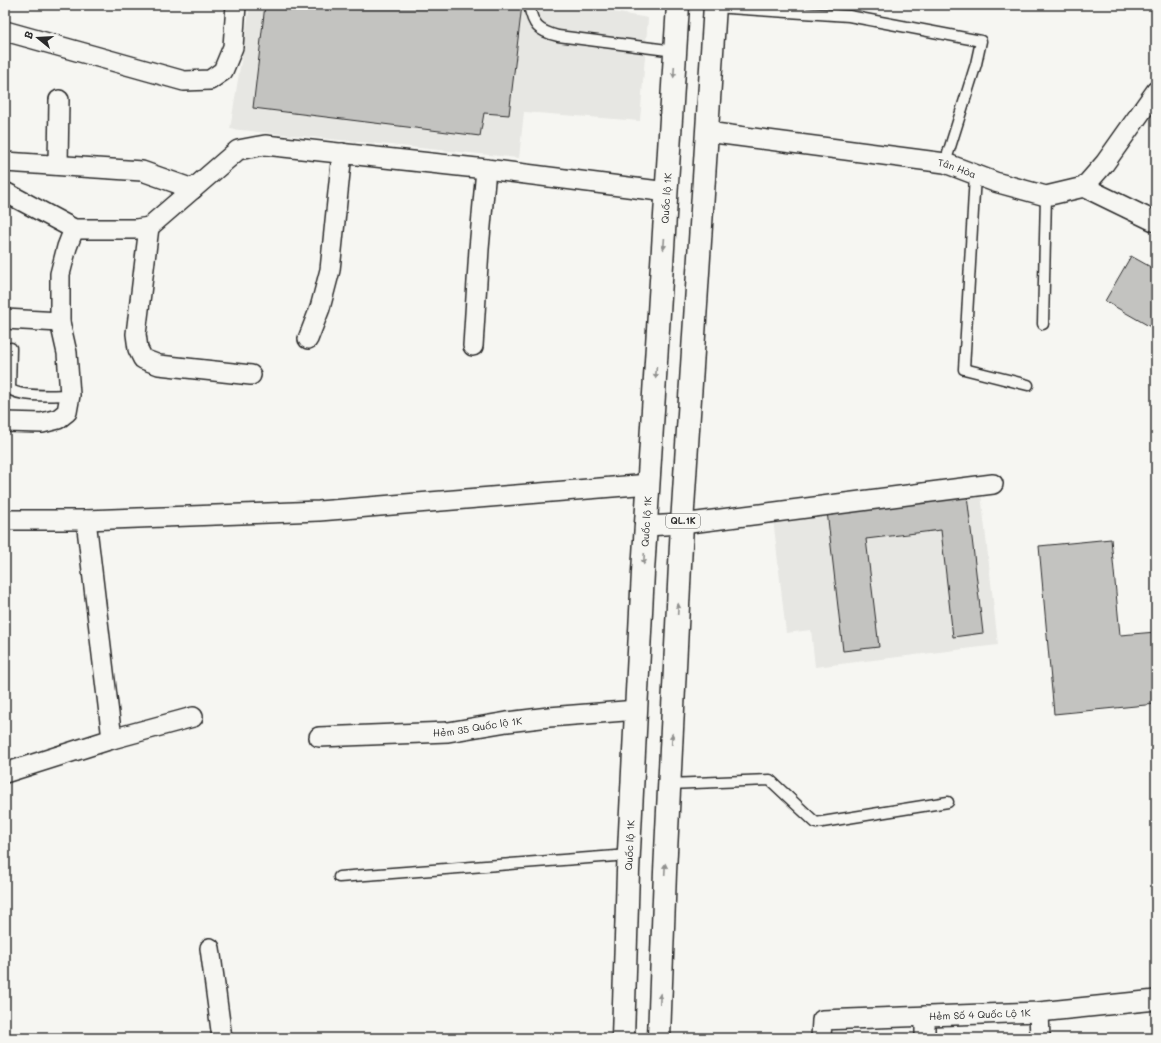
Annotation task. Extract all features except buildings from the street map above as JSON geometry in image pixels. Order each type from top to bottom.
[{"type":"main road","name":"Quốc lộ 1K","points":[[623,1038],[629,855],[646,526],[678,5]]},
{"type":"main road","name":"QL.1K","points":[[659,1038],[665,872],[682,524],[715,6]]},
{"type":"street","points":[[5,31],[184,81],[210,80],[224,71],[233,47],[236,5]]},
{"type":"street","points":[[1156,91],[1105,163],[1084,187],[1156,222]]},
{"type":"street","points":[[58,165],[59,100]]},
{"type":"street","name":"Tân Hòa","points":[[707,132],[945,163],[995,182],[1046,196],[1084,187]]},
{"type":"street","points":[[5,192],[74,229],[136,229],[148,227],[238,150],[264,145],[486,169],[667,192]]},
{"type":"street","points":[[308,339],[320,308],[330,270],[342,153]]},
{"type":"street","points":[[5,162],[142,171],[193,189]]},
{"type":"street","points":[[473,346],[486,169]]},
{"type":"street","points":[[148,227],[136,334],[138,349],[143,359],[159,365],[251,375]]},
{"type":"street","points":[[5,422],[42,423],[58,419],[67,412],[70,395],[67,353],[60,322],[60,274],[67,247],[74,229]]},
{"type":"street","points":[[5,319],[60,322]]},
{"type":"street","points":[[5,520],[86,520],[320,511],[649,484]]},
{"type":"street","points":[[646,526],[682,524],[993,484]]},
{"type":"street","points":[[86,520],[112,738]]},
{"type":"street","name":"Hẻm 35 Quốc lộ 1K","points":[[319,736],[448,732],[542,718],[637,710]]},
{"type":"street","points":[[5,773],[112,738],[193,717]]},
{"type":"street","points":[[210,948],[222,1038]]},
{"type":"street","name":"Hẻm Số 4 Quốc Lộ 1K","points":[[821,1038],[822,1020],[1039,1012],[1156,1000]]},
{"type":"street","points":[[1039,1012],[1040,1038]]},
{"type":"street","points":[[925,1016],[925,1038]]},
{"type":"lane","points":[[529,5],[535,25],[546,33],[558,36],[675,51]]},
{"type":"lane","points":[[715,6],[849,16],[981,41],[976,64],[945,163]]},
{"type":"lane","points":[[975,175],[964,370],[1028,385]]},
{"type":"lane","points":[[1043,324],[1046,196]]},
{"type":"lane","points":[[11,348],[10,389],[23,394],[70,395]]},
{"type":"lane","points":[[669,784],[770,780],[816,823],[948,802]]},
{"type":"lane","points":[[339,877],[629,855]]},
{"type":"shaded area","points":[[250,5],[573,5],[648,18],[640,121],[524,112],[519,158],[230,129]]},
{"type":"shaded area","points":[[981,493],[998,645],[815,667],[811,630],[786,633],[773,518]]}]
